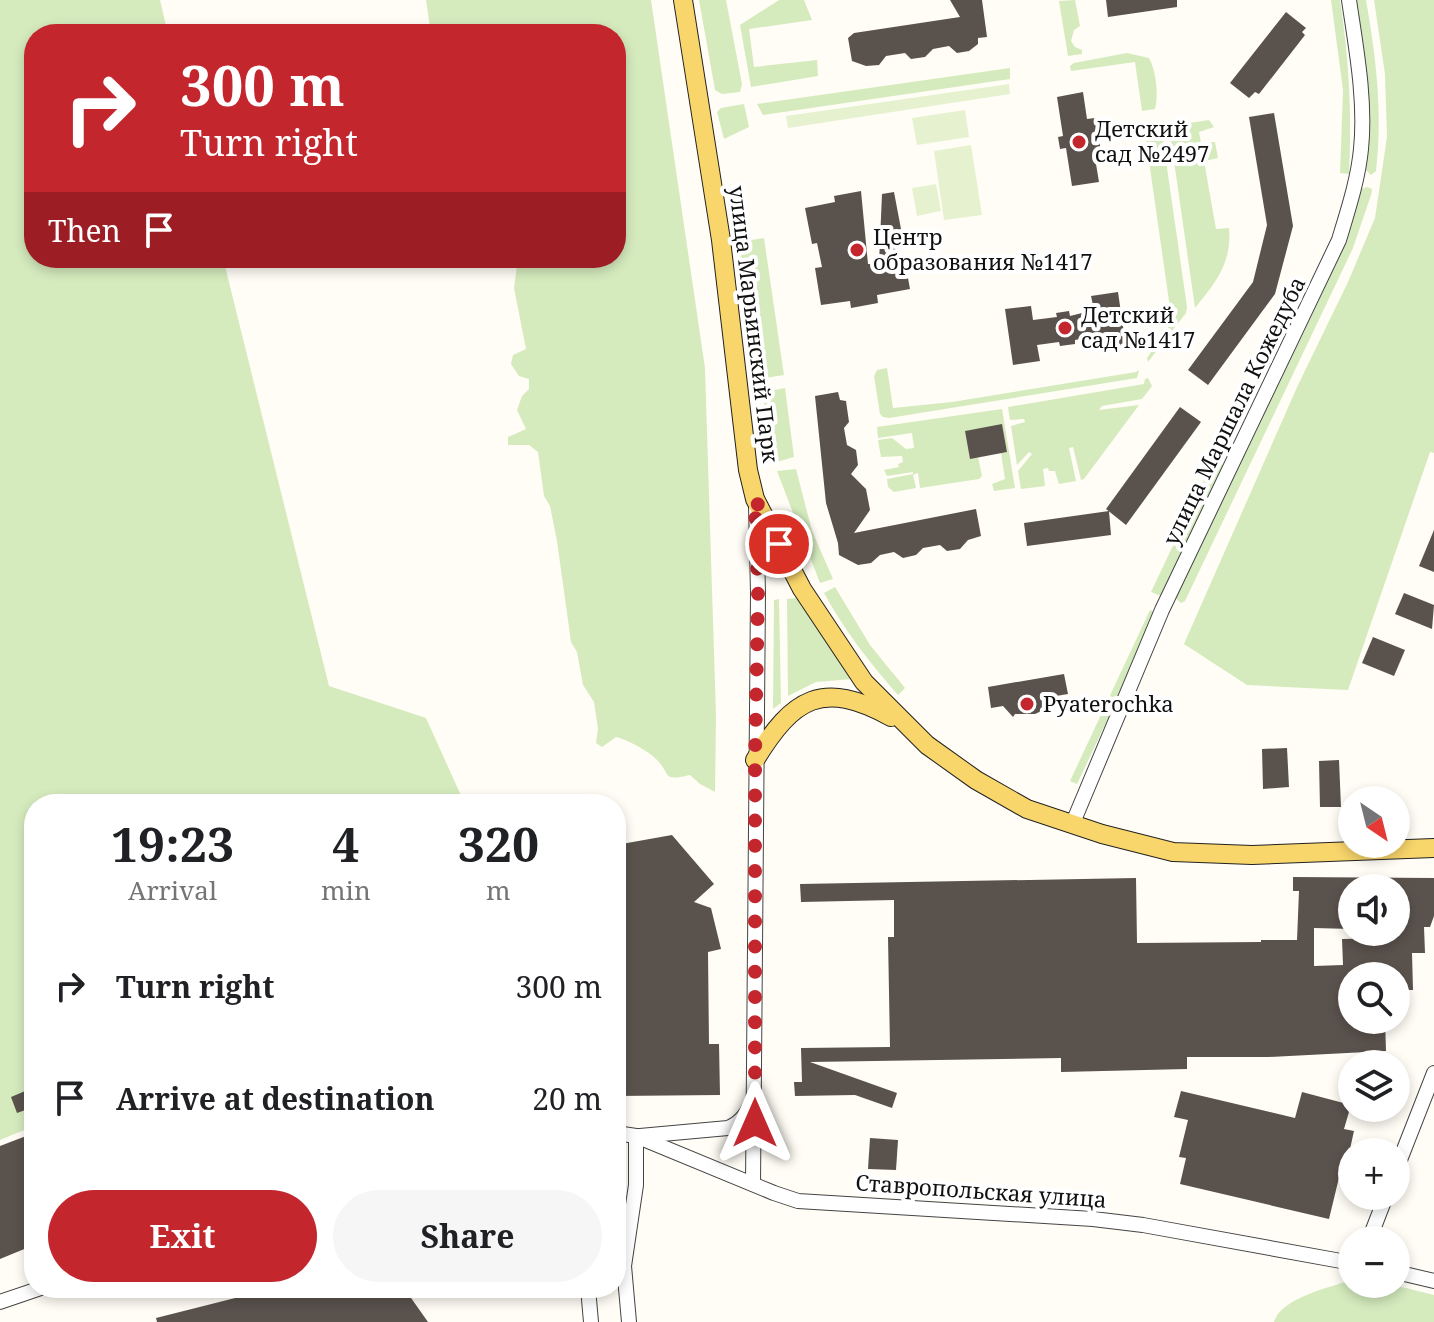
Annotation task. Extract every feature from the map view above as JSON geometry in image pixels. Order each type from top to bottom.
[{"type":"main road","name":"улица Марьинский Парк","points":[[683,0],[721,240],[748,470],[755,499]]},
{"type":"main road","points":[[755,499],[815,611],[864,682],[927,745],[976,780],[1027,809],[1072,825],[1173,852],[1252,855],[1434,848]]},
{"type":"main road","points":[[755,760],[784,718],[808,701],[829,697],[852,699],[907,726]]},
{"type":"street","name":"улица Маршала Кожедуба","points":[[1072,825],[1162,610],[1339,240],[1361,149],[1361,109],[1349,0]]},
{"type":"street","name":"улица Марьинский Парк","points":[[753,1184],[758,593],[755,499]]},
{"type":"street","points":[[1409,1138],[1434,1073]]},
{"type":"street","points":[[626,1252],[636,1185],[636,1136],[728,1128],[746,1115],[755,1096]]},
{"type":"street","name":"Ставропольская улица","points":[[626,1134],[798,1201],[1093,1219],[1143,1225],[1338,1260]]},
{"type":"street","points":[[1410,1275],[1434,1281]]},
{"type":"street","points":[[626,1288],[629,1322]]},
{"type":"street","points":[[0,1302],[24,1294]]},
{"type":"street","points":[[589,1298],[591,1322]]},
{"type":"green space","points":[[0,0],[160,0],[166,24],[24,24],[24,268],[225,268],[329,686],[426,718],[460,794],[24,794],[24,1130],[0,1140]]},
{"type":"green space","points":[[426,0],[651,0],[705,368],[716,716],[715,792],[690,775],[670,777],[652,756],[626,740],[616,737],[602,747],[596,743],[598,729],[594,702],[583,685],[577,652],[571,642],[557,541],[550,506],[544,496],[538,452],[529,445],[508,445],[508,437],[526,429],[517,410],[522,396],[529,389],[529,379],[519,376],[511,364],[513,355],[526,349],[514,288],[517,268],[626,268],[626,24],[430,24]]},
{"type":"green space","points":[[699,0],[726,0],[742,84],[740,92],[722,94],[715,90]]},
{"type":"green space","points":[[779,0],[804,0],[812,20],[749,29],[754,67],[817,60],[818,76],[751,87],[740,25]]},
{"type":"green space","points":[[1075,0],[1080,26],[1074,30],[1071,41],[1082,50],[1082,54],[1068,56],[1059,1]]},
{"type":"green space","points":[[1331,0],[1340,0],[1346,43],[1350,108],[1349,174],[1340,173],[1343,90]]},
{"type":"green space","points":[[1355,0],[1366,0],[1377,86],[1378,150],[1376,171],[1371,175],[1366,170],[1368,138]]},
{"type":"green space","points":[[1374,0],[1434,0],[1434,453],[1430,452],[1348,690],[1247,685],[1184,644],[1375,218],[1387,137],[1385,74]]},
{"type":"green space","points":[[1127,53],[1149,58],[1156,83],[1155,109],[1142,111],[1135,62],[1071,71],[1070,66],[1074,63]]},
{"type":"green space","points":[[1010,68],[1010,79],[763,115],[757,104]]},
{"type":"green space","points":[[1009,84],[1010,94],[788,128],[786,116]]},
{"type":"green space","points":[[744,104],[749,127],[724,139],[717,112],[721,108]]},
{"type":"green space","points":[[965,110],[969,137],[917,145],[912,118]]},
{"type":"green space","points":[[1209,120],[1214,127],[1199,132],[1201,143],[1215,142],[1218,158],[1204,161],[1216,229],[1229,228],[1229,240],[1221,271],[1195,308],[1169,126]]},
{"type":"green space","points":[[1144,126],[1161,126],[1187,307],[1186,313],[1148,362],[1147,358],[1172,322]]},
{"type":"green space","points":[[971,145],[982,215],[944,220],[934,151]]},
{"type":"green space","points":[[936,184],[941,211],[917,216],[912,188]]},
{"type":"green space","points":[[1361,189],[1372,189],[1371,195],[1353,248],[1185,601],[1181,603],[1175,598],[1227,484],[1324,288]]},
{"type":"green space","points":[[764,238],[784,375],[765,378],[759,375],[738,242]]},
{"type":"green space","points":[[887,368],[893,408],[952,402],[1139,370],[1137,378],[889,418],[880,414],[874,376],[877,370]]},
{"type":"green space","points":[[1148,378],[1152,386],[1142,399],[1102,406],[1099,410],[1139,405],[1084,479],[1081,480],[1073,447],[1069,448],[1076,481],[1059,484],[1055,471],[1048,468],[1043,469],[1045,486],[1021,489],[1018,471],[1032,454],[1029,452],[1017,465],[1011,426],[1025,422],[1024,419],[1010,420],[1008,407],[1144,384]]},
{"type":"green space","points":[[785,388],[794,457],[777,462],[763,396],[765,392]]},
{"type":"green space","points":[[1002,409],[1015,488],[994,491],[992,484],[1005,479],[1001,453],[1007,452],[1002,425],[966,431],[970,458],[978,457],[982,476],[979,479],[920,488],[918,473],[913,475],[916,488],[894,492],[888,487],[887,479],[913,472],[887,476],[884,470],[899,467],[898,464],[903,462],[902,456],[881,457],[878,440],[892,438],[906,449],[914,448],[912,433],[878,438],[877,427]]},
{"type":"green space","points":[[1213,461],[1223,465],[1161,596],[1151,592]]},
{"type":"green space","points":[[796,469],[812,531],[833,579],[820,583],[777,471]]},
{"type":"green space","points":[[835,587],[870,645],[905,688],[898,695],[858,646],[832,607],[824,593]]},
{"type":"green space","points":[[796,598],[853,679],[816,682],[788,696],[787,599]]},
{"type":"green space","points":[[779,599],[781,703],[773,709],[774,600]]},
{"type":"green space","points":[[1150,610],[1158,613],[1077,784],[1070,781]]},
{"type":"green space","points":[[1338,1284],[1338,1298],[1410,1298],[1410,1289],[1434,1295],[1434,1322],[1274,1322],[1286,1306]]},
{"type":"building","points":[[950,0],[982,0],[987,37],[978,38],[978,44],[969,51],[957,53],[949,46],[933,49],[925,57],[911,59],[905,53],[886,56],[879,65],[866,66],[852,61],[848,38],[854,33],[960,17]]},
{"type":"building","points":[[1106,0],[1177,0],[1177,7],[1108,17]]},
{"type":"building","points":[[1286,12],[1306,28],[1302,32],[1305,35],[1259,94],[1255,92],[1249,98],[1230,83]]},
{"type":"building","name":"Детский сад №2497","points":[[1083,92],[1087,119],[1095,118],[1102,157],[1095,158],[1099,182],[1072,186],[1066,148],[1060,149],[1058,137],[1063,136],[1057,97]]},
{"type":"building","points":[[1274,113],[1293,226],[1275,294],[1208,385],[1188,370],[1253,282],[1267,225],[1249,117]]},
{"type":"building","name":"Центр образования №1417","points":[[861,191],[868,264],[879,264],[882,194],[894,192],[901,229],[893,232],[897,257],[904,256],[910,289],[877,295],[878,303],[851,308],[850,301],[821,305],[815,268],[822,267],[817,243],[812,244],[805,208],[835,202],[834,196]]},
{"type":"building","name":"Детский сад №1417","points":[[1118,292],[1126,347],[1100,351],[1097,336],[1075,340],[1075,344],[1060,346],[1059,342],[1037,345],[1040,361],[1013,365],[1005,309],[1031,306],[1033,320],[1057,317],[1056,313],[1069,311],[1070,316],[1094,310],[1091,296]]},
{"type":"building","points":[[838,392],[840,400],[846,401],[849,422],[844,428],[847,445],[856,450],[858,465],[851,474],[866,489],[870,510],[854,533],[976,509],[981,536],[968,540],[960,549],[947,551],[940,545],[923,548],[916,555],[903,558],[894,552],[880,555],[871,563],[858,565],[839,555],[826,503],[815,396]]},
{"type":"building","points":[[1180,407],[1201,422],[1126,525],[1106,509]]},
{"type":"building","points":[[1002,424],[1007,452],[970,459],[965,431]]},
{"type":"building","points":[[1109,511],[1111,535],[1027,546],[1024,523]]},
{"type":"building","points":[[1434,530],[1434,572],[1419,566]]},
{"type":"building","points":[[1404,593],[1434,605],[1432,629],[1395,614]]},
{"type":"building","points":[[1373,637],[1405,650],[1394,676],[1362,663]]},
{"type":"building","points":[[1064,674],[1068,694],[1056,696],[1051,710],[1015,714],[1013,717],[1003,706],[991,708],[988,687]]},
{"type":"building","points":[[1287,748],[1289,787],[1263,789],[1262,749]]},
{"type":"building","points":[[1339,760],[1338,807],[1320,807],[1319,761]]},
{"type":"building","points":[[672,835],[714,884],[694,902],[711,908],[721,949],[708,952],[709,1044],[719,1044],[720,1095],[626,1096],[626,843]]},
{"type":"building","points":[[1293,877],[1338,877],[1338,929],[1314,928],[1314,966],[1338,965],[1338,1034],[1385,1034],[1386,1050],[1338,1050],[1338,1053],[1268,1057],[1187,1057],[1187,1069],[1061,1072],[1061,1058],[810,1062],[897,1093],[892,1108],[855,1095],[795,1096],[794,1082],[802,1082],[801,1048],[890,1047],[888,937],[894,937],[894,900],[801,902],[800,884],[1136,878],[1137,943],[1297,940],[1299,891],[1293,891]]},
{"type":"building","points":[[1410,878],[1434,878],[1434,916],[1430,927],[1424,927],[1425,953],[1412,953],[1413,990],[1410,990],[1410,962],[1343,962],[1342,946],[1410,946]]},
{"type":"building","points":[[1181,1091],[1295,1118],[1302,1092],[1338,1102],[1338,1122],[1346,1122],[1344,1129],[1354,1131],[1352,1138],[1338,1138],[1338,1182],[1329,1219],[1180,1184],[1186,1158],[1179,1157],[1188,1120],[1174,1117]]},
{"type":"building","points":[[24,1092],[24,1111],[17,1113],[11,1097]]},
{"type":"building","points":[[24,1137],[24,1249],[0,1259],[0,1146]]},
{"type":"building","points":[[870,1138],[898,1140],[896,1170],[868,1169]]},
{"type":"building","points":[[235,1298],[411,1298],[428,1322],[157,1322],[156,1318]]},
{"type":"place","name":"Детский сад №2497","points":[[1079,142]]},
{"type":"place","name":"Центр образования №1417","points":[[857,250]]},
{"type":"place","name":"Детский сад №1417","points":[[1065,328]]},
{"type":"place","name":"Pyaterochka","points":[[1027,704]]},
{"type":"route","points":[[755,1123],[758,593],[755,499],[779,544]]}]
